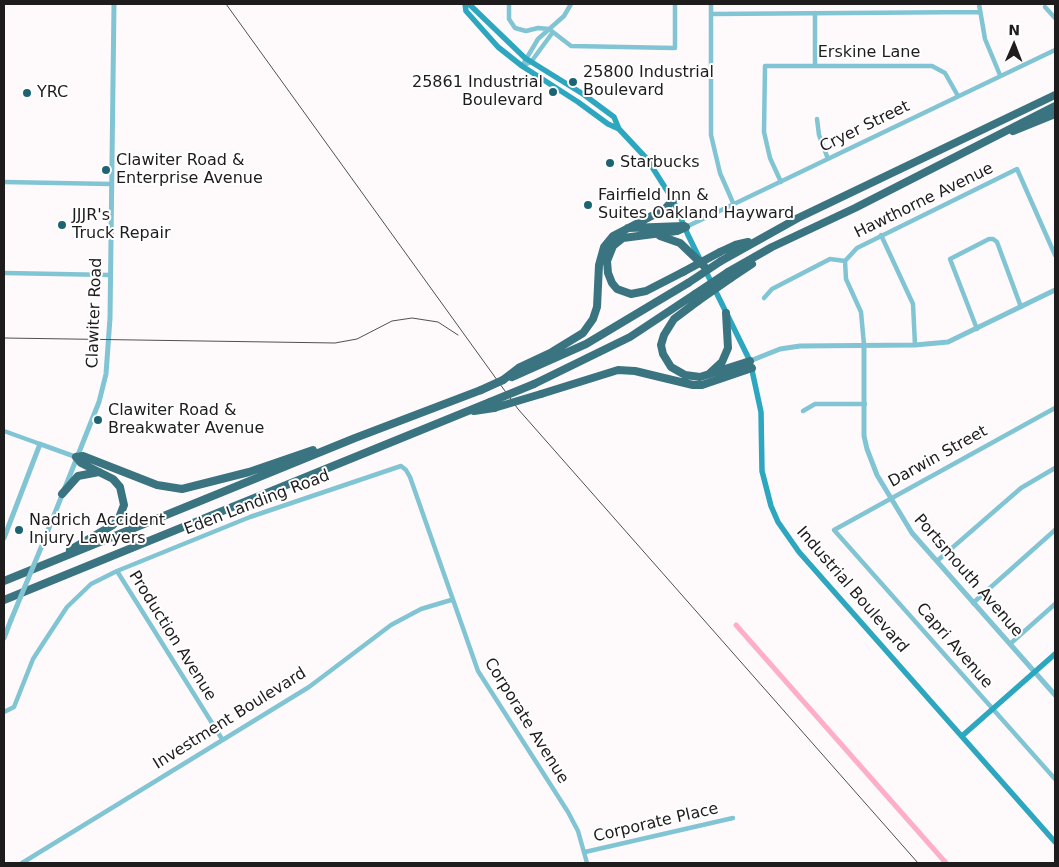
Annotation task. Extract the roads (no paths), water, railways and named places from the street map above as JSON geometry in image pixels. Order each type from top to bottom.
[{"type":"highway","points":[[522,369],[586,344],[755,241],[1055,93]]},
{"type":"highway","points":[[492,405],[630,337],[789,239],[1055,106]]},
{"type":"highway","points":[[956,156],[1055,114]]},
{"type":"highway","points":[[4,581],[503,380],[578,337],[587,329],[597,307],[602,252],[613,236],[665,209],[673,200]]},
{"type":"highway","points":[[686,227],[677,231],[623,238],[610,251],[607,261],[608,273],[617,289],[631,294],[640,293],[735,245],[755,241]]},
{"type":"highway","points":[[627,228],[686,227]]},
{"type":"highway","points":[[648,235],[674,240],[704,266]]},
{"type":"highway","points":[[696,298],[670,323],[664,335],[662,345],[668,363],[675,370],[691,377],[708,376],[751,364]]},
{"type":"highway","points":[[708,376],[722,362],[728,348],[726,313]]},
{"type":"highway","points":[[4,601],[464,412],[541,394],[618,370],[635,371],[702,385],[751,364]]},
{"type":"highway","points":[[41,566],[95,536],[119,518],[123,510],[123,494],[112,479],[81,464],[76,457],[83,456],[156,485],[182,489],[249,472],[339,441],[355,438]]},
{"type":"highway","points":[[62,494],[78,476],[103,473]]},
{"type":"main road","name":"Industrial Boulevard","points":[[465,4],[466,11],[498,46],[522,66],[608,124],[619,129]]},
{"type":"main road","name":"Industrial Boulevard","points":[[468,4],[525,58],[598,104],[614,118],[619,129],[647,159],[673,200],[751,364],[761,412],[762,472],[771,506],[778,522],[799,552],[1055,842]]},
{"type":"main road","points":[[962,736],[1055,654]]},
{"type":"street","name":"Clawiter Road","points":[[4,638],[99,402],[106,374],[110,275],[114,4]]},
{"type":"street","points":[[509,4],[511,25],[521,31],[538,28],[551,31],[576,47],[675,48],[676,4]]},
{"type":"street","points":[[522,66],[531,62],[571,4]]},
{"type":"street","points":[[711,4],[710,134],[720,173],[734,205]]},
{"type":"street","points":[[979,4],[985,38],[1000,75]]},
{"type":"street","points":[[1045,7],[1055,18]]},
{"type":"street","points":[[711,14],[980,12]]},
{"type":"street","points":[[815,13],[815,65]]},
{"type":"street","points":[[531,30],[536,34],[537,42],[541,48]]},
{"type":"street","points":[[522,66],[525,58],[537,42],[551,31]]},
{"type":"street","name":"Cryer Street","points":[[686,227],[1055,50]]},
{"type":"street","name":"Erskine Lane","points":[[781,182],[770,158],[765,139],[763,122],[765,66],[932,66],[949,78],[958,96]]},
{"type":"street","points":[[817,119],[818,135],[828,159]]},
{"type":"street","name":"Hawthorne Avenue","points":[[845,260],[857,248],[1017,169],[1055,255]]},
{"type":"street","points":[[4,182],[111,184]]},
{"type":"street","points":[[881,236],[913,304],[915,345]]},
{"type":"street","points":[[977,329],[950,259],[993,239],[997,242],[1021,307]]},
{"type":"street","points":[[764,298],[772,289],[830,259],[845,260]]},
{"type":"street","name":"Portsmouth Avenue","points":[[845,260],[846,279],[861,312],[864,345],[864,404],[867,450],[877,475],[912,533],[1055,695]]},
{"type":"street","points":[[4,273],[110,275]]},
{"type":"street","points":[[751,364],[790,347],[915,345],[948,342],[1055,290]]},
{"type":"street","points":[[803,411],[815,404],[864,404]]},
{"type":"street","name":"Darwin Street","points":[[834,530],[1055,408]]},
{"type":"street","points":[[4,431],[76,457]]},
{"type":"street","points":[[4,538],[40,444]]},
{"type":"street","name":"Eden Landing Road","points":[[4,712],[14,707],[33,658],[67,607],[91,584],[117,571],[250,517],[396,466],[404,467],[410,476]]},
{"type":"street","points":[[937,562],[1021,488],[1055,468]]},
{"type":"street","name":"Corporate Avenue","points":[[410,476],[451,600],[485,685],[568,812],[585,852],[587,863]]},
{"type":"street","name":"Capri Avenue","points":[[834,530],[1055,779]]},
{"type":"street","points":[[973,603],[1055,530]]},
{"type":"street","name":"Production Avenue","points":[[117,571],[222,739]]},
{"type":"street","name":"Investment Boulevard","points":[[22,863],[309,687],[391,626],[421,610],[451,600]]},
{"type":"street","points":[[1010,644],[1055,604]]},
{"type":"street","name":"Corporate Place","points":[[585,852],[733,818]]},
{"type":"waterway","points":[[736,625],[946,863]]},
{"type":"railway","points":[[226,4],[518,409],[918,863]]},
{"type":"railway","points":[[4,338],[335,343],[357,339],[392,321],[412,318],[438,322],[458,335]]},
{"type":"place","name":"25800 Industrial Boulevard","points":[[573,82]]},
{"type":"place","name":"25861 Industrial Boulevard","points":[[553,92]]},
{"type":"place","name":"YRC","points":[[27,93]]},
{"type":"place","name":"Starbucks","points":[[610,163]]},
{"type":"place","name":"Clawiter Road & Enterprise Avenue","points":[[106,170]]},
{"type":"place","name":"Fairfield Inn & Suites Oakland Hayward","points":[[588,205]]},
{"type":"place","name":"JJJR's Truck Repair","points":[[62,225]]},
{"type":"place","name":"Clawiter Road & Breakwater Avenue","points":[[98,420]]},
{"type":"place","name":"Nadrich Accident Injury Lawyers","points":[[19,530]]}]
